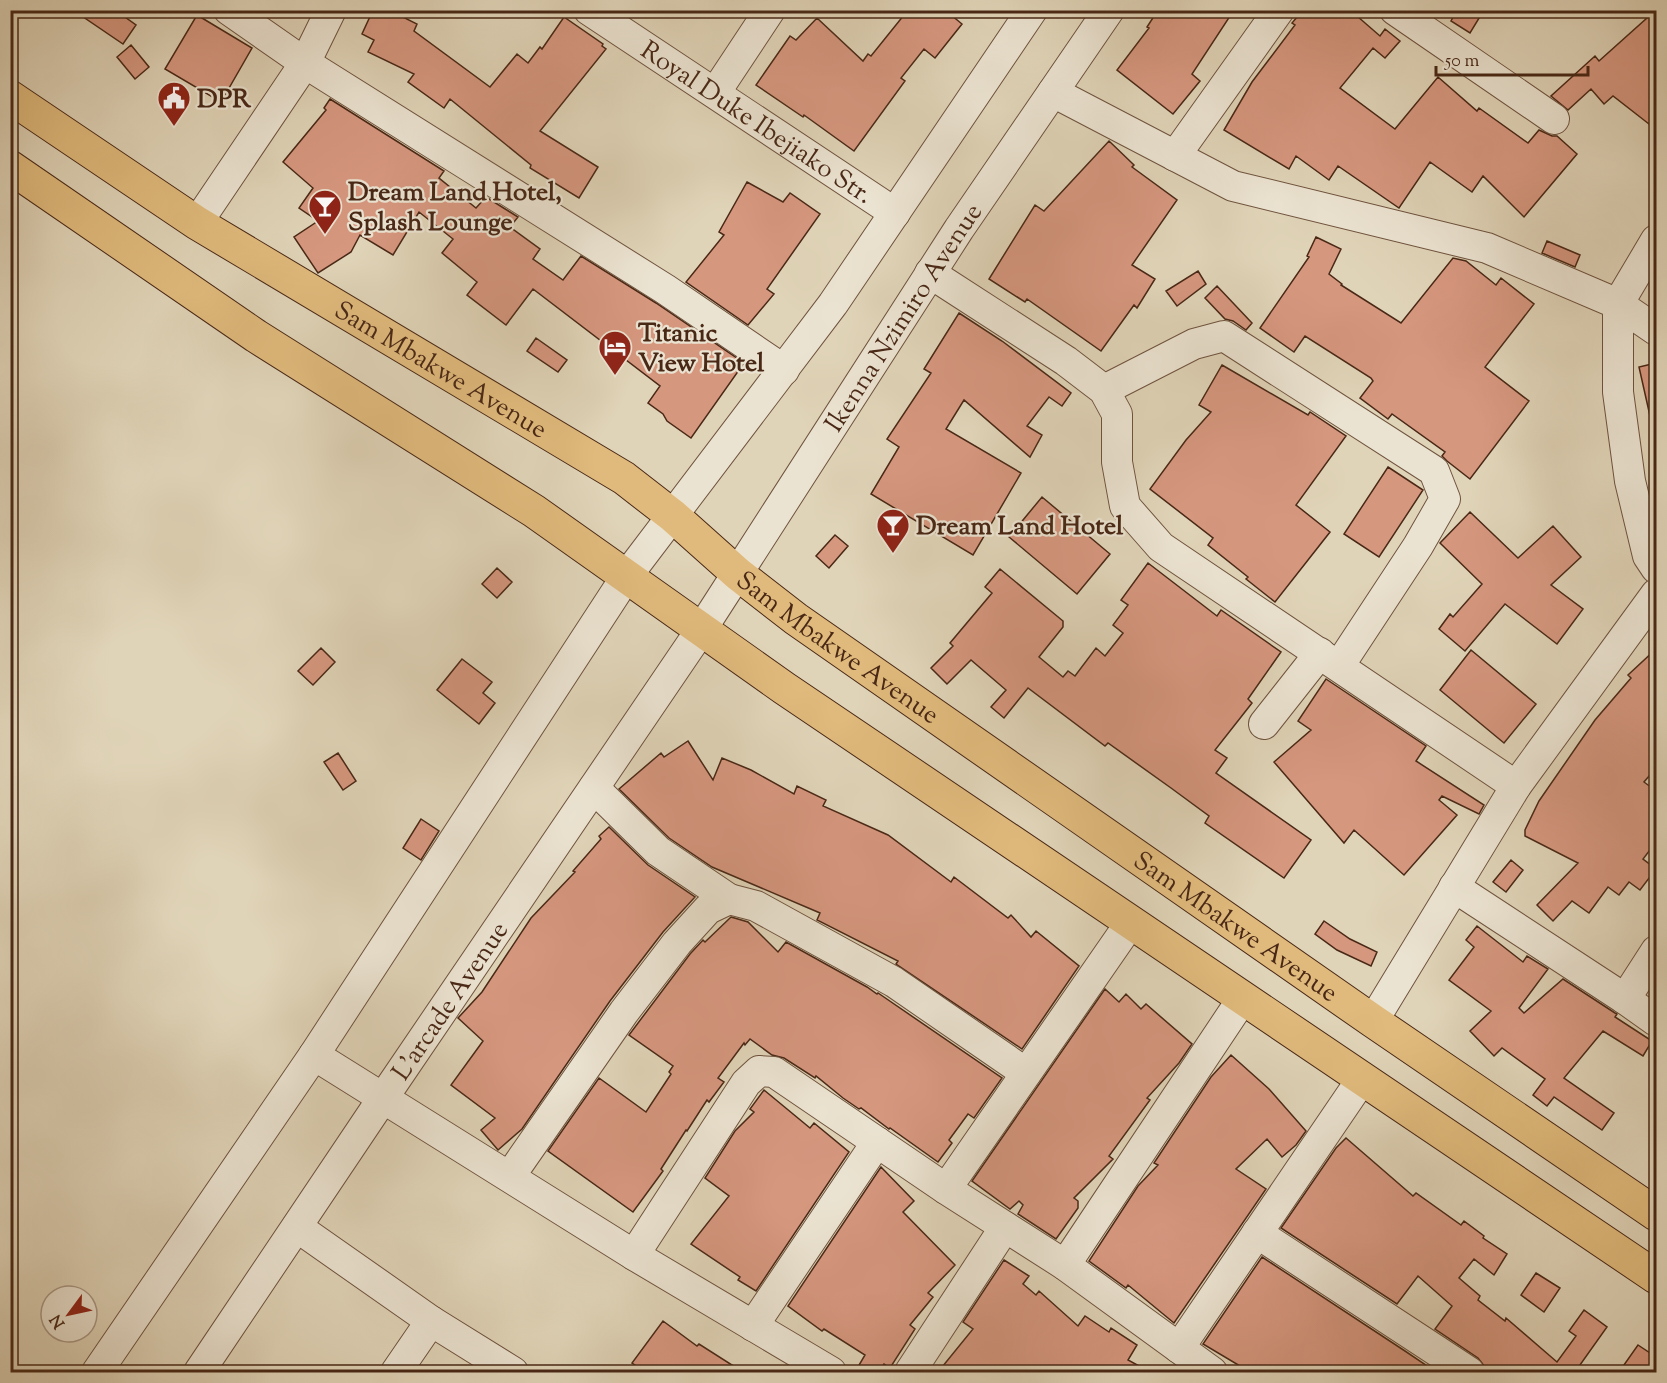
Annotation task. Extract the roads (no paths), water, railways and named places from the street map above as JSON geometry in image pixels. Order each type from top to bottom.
[{"type":"main road","name":"Sam Mbakwe Avenue","points":[[10,97],[197,223],[624,478],[674,516],[738,574],[796,619],[1372,1021],[1656,1214]]},
{"type":"main road","points":[[10,167],[256,336],[534,511],[784,688],[1656,1277]]},
{"type":"street","points":[[229,10],[305,63],[665,290],[784,370]]},
{"type":"street","points":[[197,223],[305,63],[331,10]]},
{"type":"street","name":"Royal Duke Ibejiako Str.","points":[[590,10],[895,213]]},
{"type":"street","points":[[715,93],[770,10]]},
{"type":"street","points":[[97,1372],[314,1055],[626,576],[674,516],[833,304],[1032,10]]},
{"type":"street","name":"Ikenna Nzimiro Avenue","points":[[701,630],[930,273],[1109,10]]},
{"type":"street","points":[[1175,156],[1279,10]]},
{"type":"street","points":[[1395,10],[1554,119]]},
{"type":"street","points":[[1053,92],[1233,186],[1487,248],[1618,303],[1656,330]]},
{"type":"street","points":[[1656,240],[1618,303],[1618,392],[1630,481],[1648,556],[1656,568]]},
{"type":"street","points":[[930,273],[1066,361],[1104,390],[1117,414],[1117,462],[1125,506],[1161,547],[1516,786]]},
{"type":"street","points":[[1104,390],[1194,344],[1224,336],[1434,471],[1445,499],[1418,546],[1330,659],[1264,724]]},
{"type":"street","points":[[1372,1021],[1516,786],[1656,594]]},
{"type":"street","name":"L’arcade Avenue","points":[[199,1372],[701,630]]},
{"type":"street","points":[[594,788],[658,851],[729,899],[756,906],[894,982],[1026,1073]]},
{"type":"street","points":[[1454,887],[1656,1021]]},
{"type":"street","points":[[510,1176],[624,1012],[677,943],[708,909],[729,899]]},
{"type":"street","points":[[946,1189],[1131,922]]},
{"type":"street","points":[[1625,999],[1656,951]]},
{"type":"street","points":[[1065,1265],[1243,998]]},
{"type":"street","points":[[314,1055],[634,1255],[831,1372]]},
{"type":"street","points":[[634,1255],[747,1083],[759,1071],[774,1072],[946,1189],[1065,1265],[1212,1372]]},
{"type":"street","points":[[1179,1348],[1362,1078]]},
{"type":"street","points":[[753,1326],[877,1142]]},
{"type":"street","points":[[297,1227],[431,1321],[513,1372]]},
{"type":"street","points":[[910,1372],[1005,1227]]},
{"type":"street","points":[[1257,1233],[1469,1372]]},
{"type":"street","points":[[396,1372],[431,1321]]},
{"type":"place","name":"DPR","points":[[174,127]]},
{"type":"place","name":"Dream Land Hotel, Splash Lounge","points":[[325,235]]},
{"type":"place","name":"Titanic View Hotel","points":[[615,376]]},
{"type":"place","name":"Dream Land Hotel","points":[[893,554]]}]
